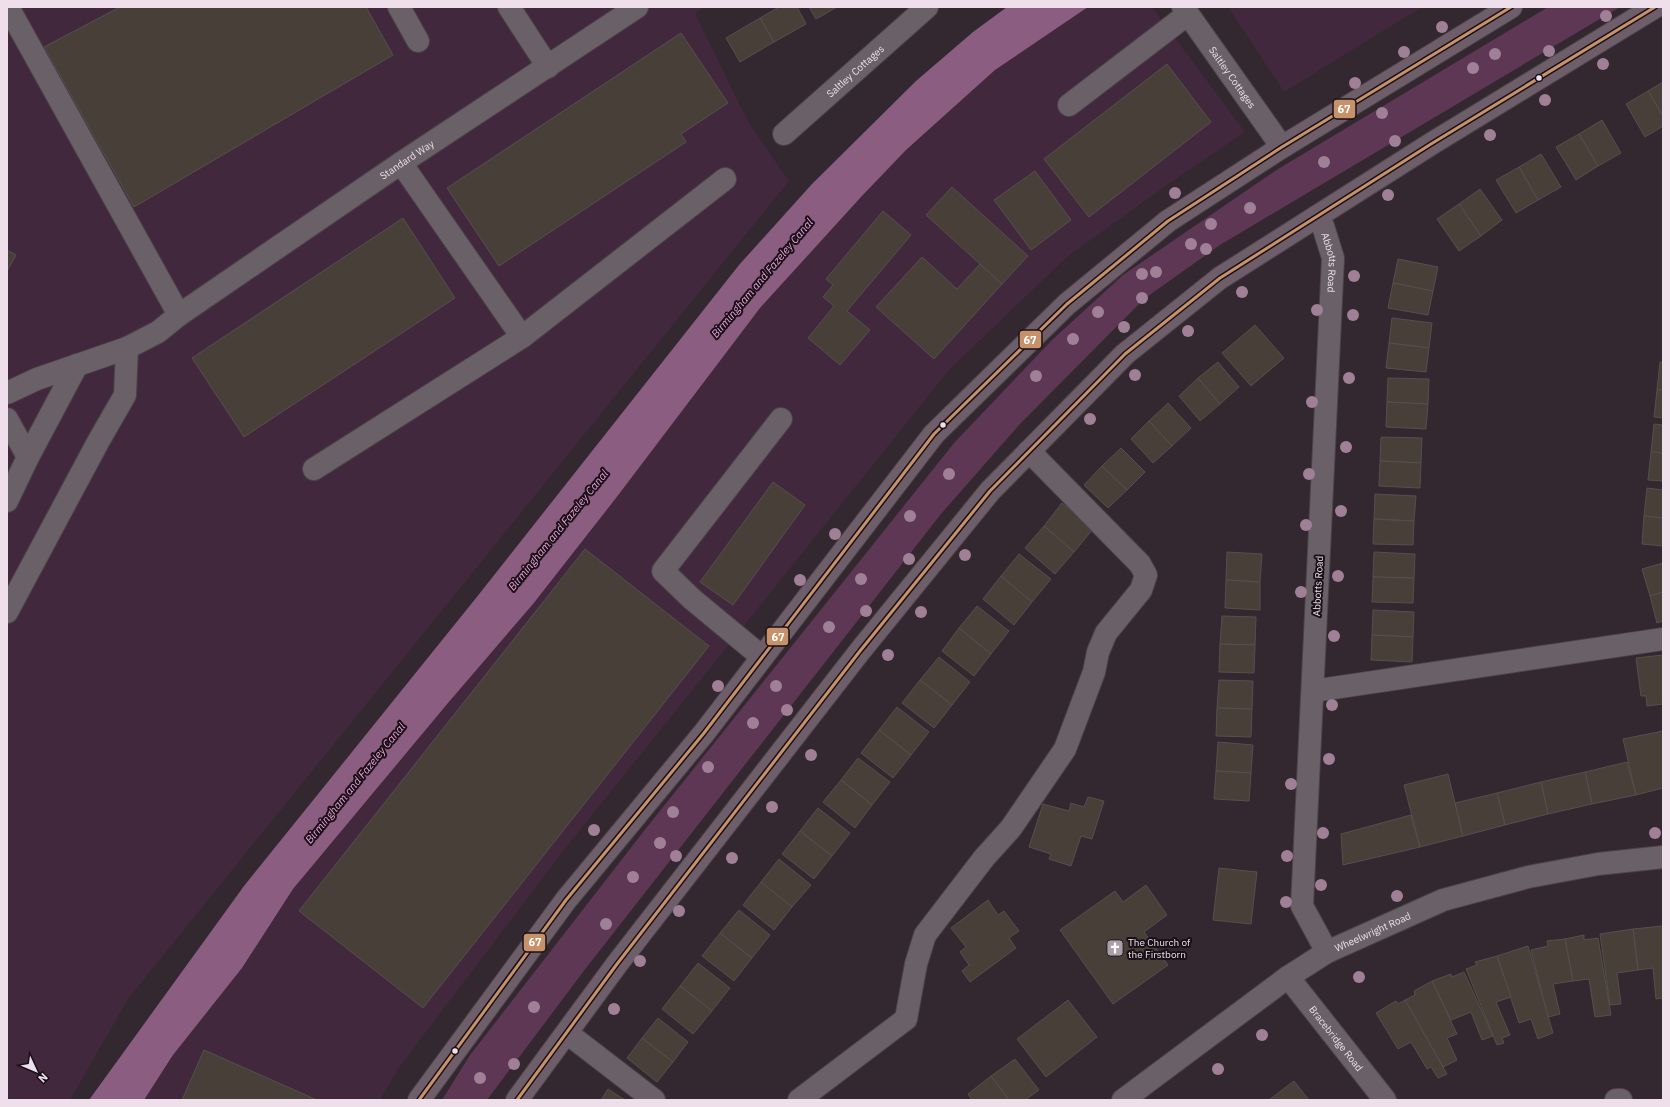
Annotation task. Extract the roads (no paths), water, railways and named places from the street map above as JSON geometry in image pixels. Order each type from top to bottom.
[{"type":"highway","points":[[419,1100],[566,900],[704,733],[934,434],[1073,299],[1168,221],[1282,147],[1511,7]]},
{"type":"highway","points":[[517,1100],[622,958],[860,651],[990,491],[1125,354],[1220,278],[1655,7]]},
{"type":"street","points":[[8,7],[179,315]]},
{"type":"street","points":[[399,7],[418,41]]},
{"type":"street","points":[[509,7],[548,67]]},
{"type":"street","name":"Standard Way","points":[[7,393],[37,379],[127,348],[158,332],[179,315],[401,163],[637,7]]},
{"type":"street","name":"Saltley Cottages","points":[[784,134],[927,7]]},
{"type":"street","points":[[1069,105],[1185,11]]},
{"type":"street","name":"Saltley Cottages","points":[[1185,11],[1282,147]]},
{"type":"street","points":[[401,163],[522,337]]},
{"type":"street","points":[[314,469],[522,337],[725,178]]},
{"type":"street","name":"Abbotts Road","points":[[1316,217],[1323,226],[1333,258],[1302,906],[1327,952]]},
{"type":"street","points":[[7,612],[98,442],[125,395],[127,348]]},
{"type":"street","points":[[7,501],[28,457],[77,365]]},
{"type":"street","points":[[7,419],[28,457]]},
{"type":"street","points":[[762,657],[692,599],[663,571],[781,419]]},
{"type":"street","points":[[799,1100],[906,1019],[916,964],[925,935],[984,858],[1011,828],[1065,749],[1094,672],[1098,652],[1106,633],[1141,590],[1146,575],[1140,564],[1029,451]]},
{"type":"street","points":[[1313,691],[1663,639]]},
{"type":"street","name":"Wheelwright Road","points":[[1122,1100],[1288,977],[1327,952],[1443,900],[1528,877],[1598,864],[1663,857]]},
{"type":"street","name":"Bracebridge Road","points":[[1288,977],[1385,1100]]},
{"type":"street","points":[[567,1033],[654,1100]]},
{"type":"street","points":[[1616,1100],[1621,1100]]},
{"type":"water","name":"Birmingham and Fazeley Canal","points":[[1007,7],[1088,7],[995,70],[906,150],[760,308],[616,498],[533,604],[448,703],[293,889],[242,968],[173,1055],[144,1100],[89,1100],[244,886],[476,598],[739,265],[812,184],[916,81],[973,32]]},
{"type":"place","name":"The Church of the Firstborn","points":[[1115,948]]}]
